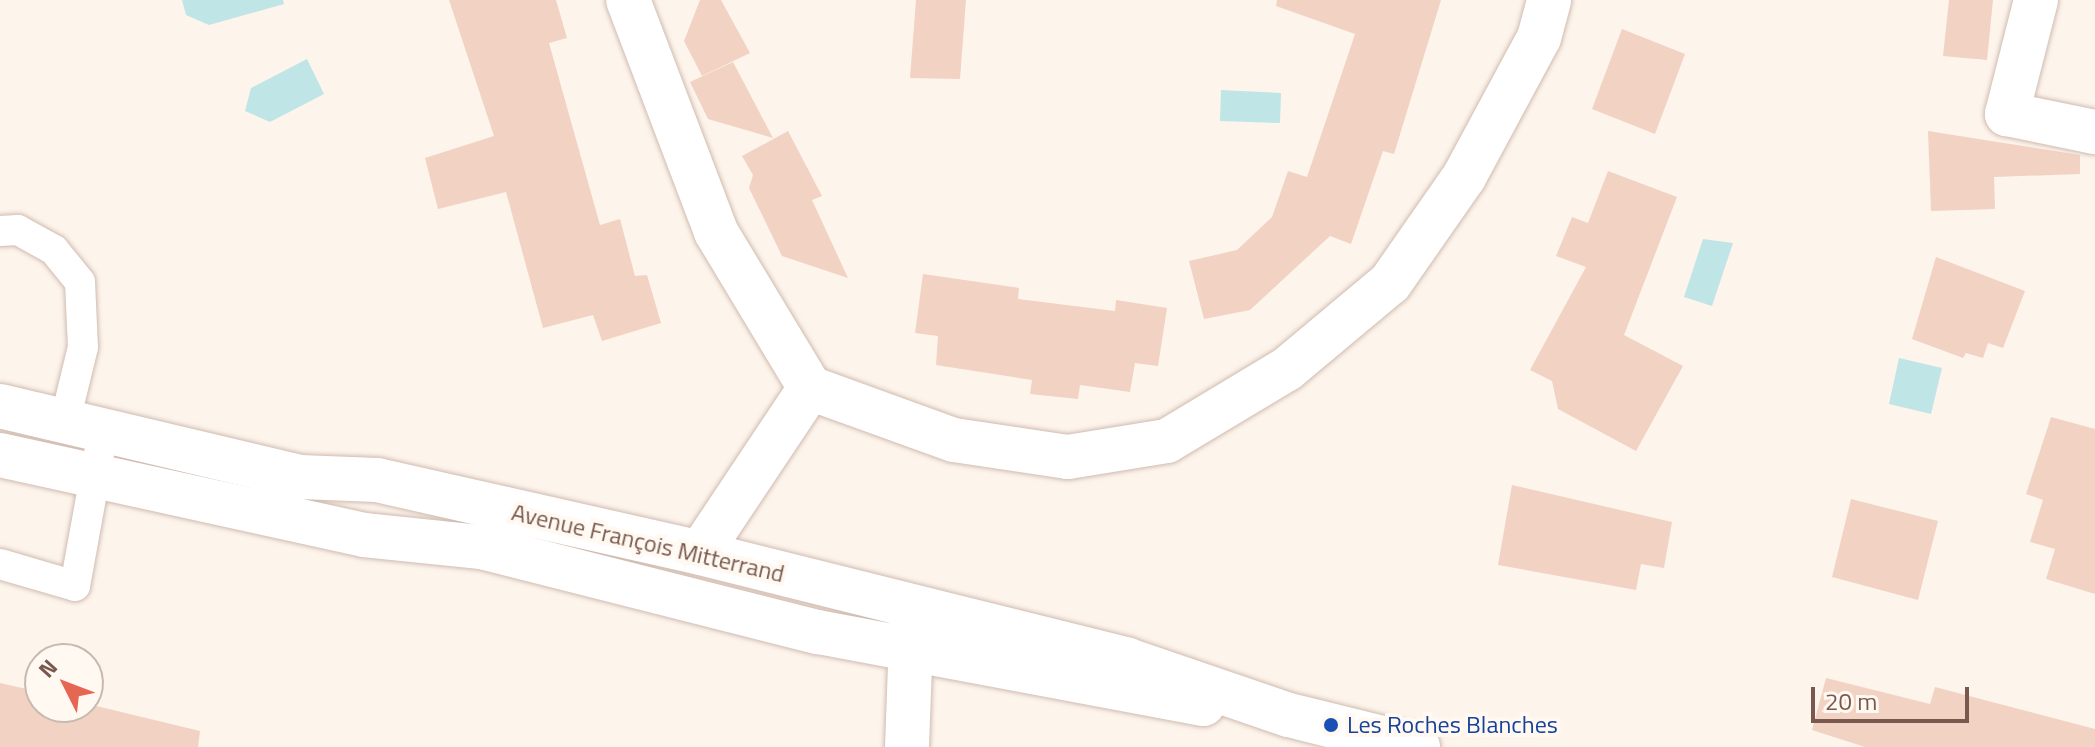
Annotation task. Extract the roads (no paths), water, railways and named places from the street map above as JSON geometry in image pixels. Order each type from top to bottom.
[{"type":"main road","points":[[628,0],[716,232],[810,388],[954,440],[1068,457],[1167,441],[1287,369],[1390,283],[1464,177],[1539,38],[1549,0]]},
{"type":"main road","points":[[2036,0],[2007,114],[2095,132]]},
{"type":"main road","points":[[700,553],[810,388]]},
{"type":"main road","name":"Avenue François Mitterrand","points":[[0,406],[85,422],[300,477],[377,480],[700,553],[910,629]]},
{"type":"main road","name":"Avenue François Mitterrand","points":[[0,455],[364,535],[481,547],[910,629],[1128,660],[1289,715],[1418,747]]},
{"type":"main road","points":[[907,747],[910,629]]},
{"type":"lane","points":[[0,231],[18,230],[54,250],[80,282],[85,422],[96,477],[75,586],[0,564]]},
{"type":"water","points":[[182,0],[283,0],[284,4],[209,25],[186,15]]},
{"type":"water","points":[[307,59],[324,94],[270,122],[245,111],[251,88]]},
{"type":"water","points":[[1221,90],[1281,93],[1280,123],[1220,121]]},
{"type":"water","points":[[1703,239],[1733,243],[1712,306],[1684,297]]},
{"type":"water","points":[[1899,358],[1942,368],[1931,414],[1889,404]]},
{"type":"place","name":"Les Roches Blanches","points":[[1331,725]]}]
